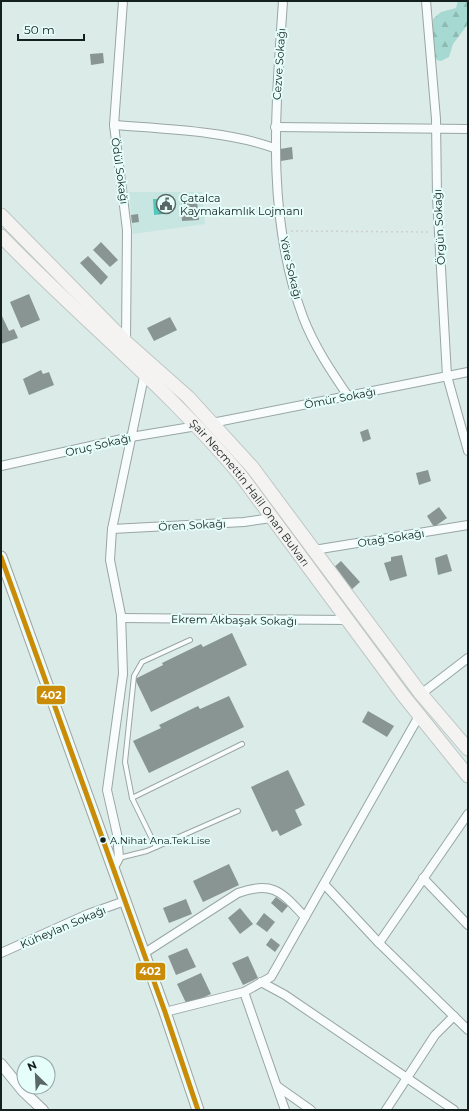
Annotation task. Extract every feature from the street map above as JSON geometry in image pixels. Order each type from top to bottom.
[{"type":"main road","name":"Şair Necmettin Halil Onan Bulvarı","points":[[1,215],[126,342],[188,397],[252,467],[421,694],[468,749]]},
{"type":"main road","name":"Şair Necmettin Halil Onan Bulvarı","points":[[1,236],[82,316],[144,372],[197,426],[242,477],[419,716],[468,776]]},
{"type":"main road","points":[[1,557],[165,1012],[198,1110]]},
{"type":"street","name":"Ödül Sokağı","points":[[123,1],[114,125],[127,230],[126,342]]},
{"type":"street","name":"Cezve Sokağı","points":[[275,127],[276,90],[283,1]]},
{"type":"street","name":"Örgün Sokağı","points":[[426,1],[436,129],[439,232],[447,376],[468,451]]},
{"type":"street","points":[[114,125],[186,131],[258,142],[274,148]]},
{"type":"street","points":[[275,127],[468,130]]},
{"type":"street","name":"Yöre Sokağı","points":[[275,127],[274,148],[278,199],[287,256],[303,317],[319,351],[348,396]]},
{"type":"street","points":[[113,868],[119,858],[117,834],[107,790],[123,674],[121,618],[110,560],[112,529],[144,372]]},
{"type":"street","name":"Ömür Sokağı","points":[[212,422],[468,372]]},
{"type":"street","name":"Oruç Sokağı","points":[[1,466],[131,437],[197,426]]},
{"type":"street","name":"Ören Sokağı","points":[[112,529],[244,522],[272,518]]},
{"type":"street","name":"Otağ Sokağı","points":[[314,550],[468,525]]},
{"type":"street","name":"Ekrem Akbaşak Sokağı","points":[[121,618],[348,620]]},
{"type":"street","points":[[421,694],[468,658]]},
{"type":"street","points":[[165,1012],[244,992],[271,977],[419,716]]},
{"type":"street","points":[[379,943],[468,814]]},
{"type":"street","points":[[423,878],[468,925]]},
{"type":"street","points":[[324,884],[379,943],[468,1030]]},
{"type":"street","points":[[144,954],[238,892],[250,888],[269,888],[283,893],[305,917]]},
{"type":"street","name":"Küheylan Sokağı","points":[[1,953],[88,914],[125,901]]},
{"type":"street","points":[[261,982],[285,995],[454,1110]]},
{"type":"street","points":[[244,992],[285,1110]]},
{"type":"street","points":[[386,1110],[435,1035],[454,1016]]},
{"type":"street","points":[[1,1064],[23,1091],[43,1110]]},
{"type":"street","points":[[277,1086],[312,1110]]},
{"type":"lane","points":[[156,847],[132,798],[125,762],[134,676],[142,662],[190,640]]},
{"type":"lane","points":[[132,798],[242,744]]},
{"type":"lane","points":[[119,858],[156,847],[238,811]]},
{"type":"path","points":[[283,232],[439,232]]},
{"type":"shaded area","name":"Çatalca Kaymakamlık Lojmanı","points":[[129,192],[202,192],[205,224],[133,234]]},
{"type":"green space","points":[[458,1],[468,1],[468,24],[453,44],[449,57],[441,61],[433,59],[433,19],[441,12],[456,8]]},
{"type":"water","points":[[153,199],[161,199],[163,214],[154,215]]},
{"type":"building","points":[[103,53],[104,63],[91,65],[90,54]]},
{"type":"building","points":[[292,147],[293,159],[281,161],[280,149]]},
{"type":"building","name":"Çatalca Kaymakamlık Lojmanı","points":[[197,201],[199,220],[182,221],[181,203]]},
{"type":"building","points":[[138,214],[139,222],[132,223],[131,215]]},
{"type":"building","points":[[101,242],[118,260],[110,267],[93,250]]},
{"type":"building","points":[[88,256],[108,277],[101,285],[80,263]]},
{"type":"building","points":[[29,294],[40,320],[21,328],[10,302]]},
{"type":"building","points":[[1,314],[9,331],[14,329],[18,338],[1,344]]},
{"type":"building","points":[[170,317],[177,330],[154,341],[147,328]]},
{"type":"building","points":[[41,370],[43,374],[49,372],[54,385],[29,395],[23,379]]},
{"type":"building","points":[[368,429],[371,439],[363,442],[360,432]]},
{"type":"building","points":[[428,470],[431,481],[419,485],[416,473]]},
{"type":"building","points":[[439,507],[447,518],[434,527],[427,516]]},
{"type":"building","points":[[447,554],[452,571],[438,575],[435,558]]},
{"type":"building","points":[[402,555],[407,576],[390,581],[384,563],[391,561],[391,557]]},
{"type":"building","points":[[341,561],[360,582],[350,591],[332,569]]},
{"type":"building","points":[[232,633],[247,665],[151,712],[135,679],[163,665],[162,663],[201,644],[203,647]]},
{"type":"building","points":[[229,696],[244,727],[149,773],[133,741],[161,728],[159,725],[198,706],[200,709]]},
{"type":"building","points":[[368,711],[394,726],[387,737],[362,722]]},
{"type":"building","points":[[288,770],[305,805],[295,810],[302,825],[280,836],[277,830],[272,832],[251,787]]},
{"type":"building","points":[[229,864],[239,885],[203,902],[193,881]]},
{"type":"building","points":[[276,897],[288,906],[282,913],[271,903]]},
{"type":"building","points":[[186,899],[192,914],[169,923],[163,908]]},
{"type":"building","points":[[240,908],[253,924],[240,934],[228,918]]},
{"type":"building","points":[[264,913],[275,922],[267,932],[256,924]]},
{"type":"building","points":[[271,938],[280,945],[275,952],[266,945]]},
{"type":"building","points":[[187,948],[196,967],[176,975],[168,956]]},
{"type":"building","points":[[248,956],[258,978],[243,985],[232,963]]},
{"type":"building","points":[[201,973],[211,994],[187,1005],[177,984]]},
{"type":"transit line","name":"402","points":[[1,557],[165,1012],[198,1110]]},
{"type":"place","name":"Çatalca Kaymakamlık Lojmanı","points":[[166,204]]},
{"type":"place","name":"A.Nihat Ana.Tek.Lise","points":[[103,840]]}]
